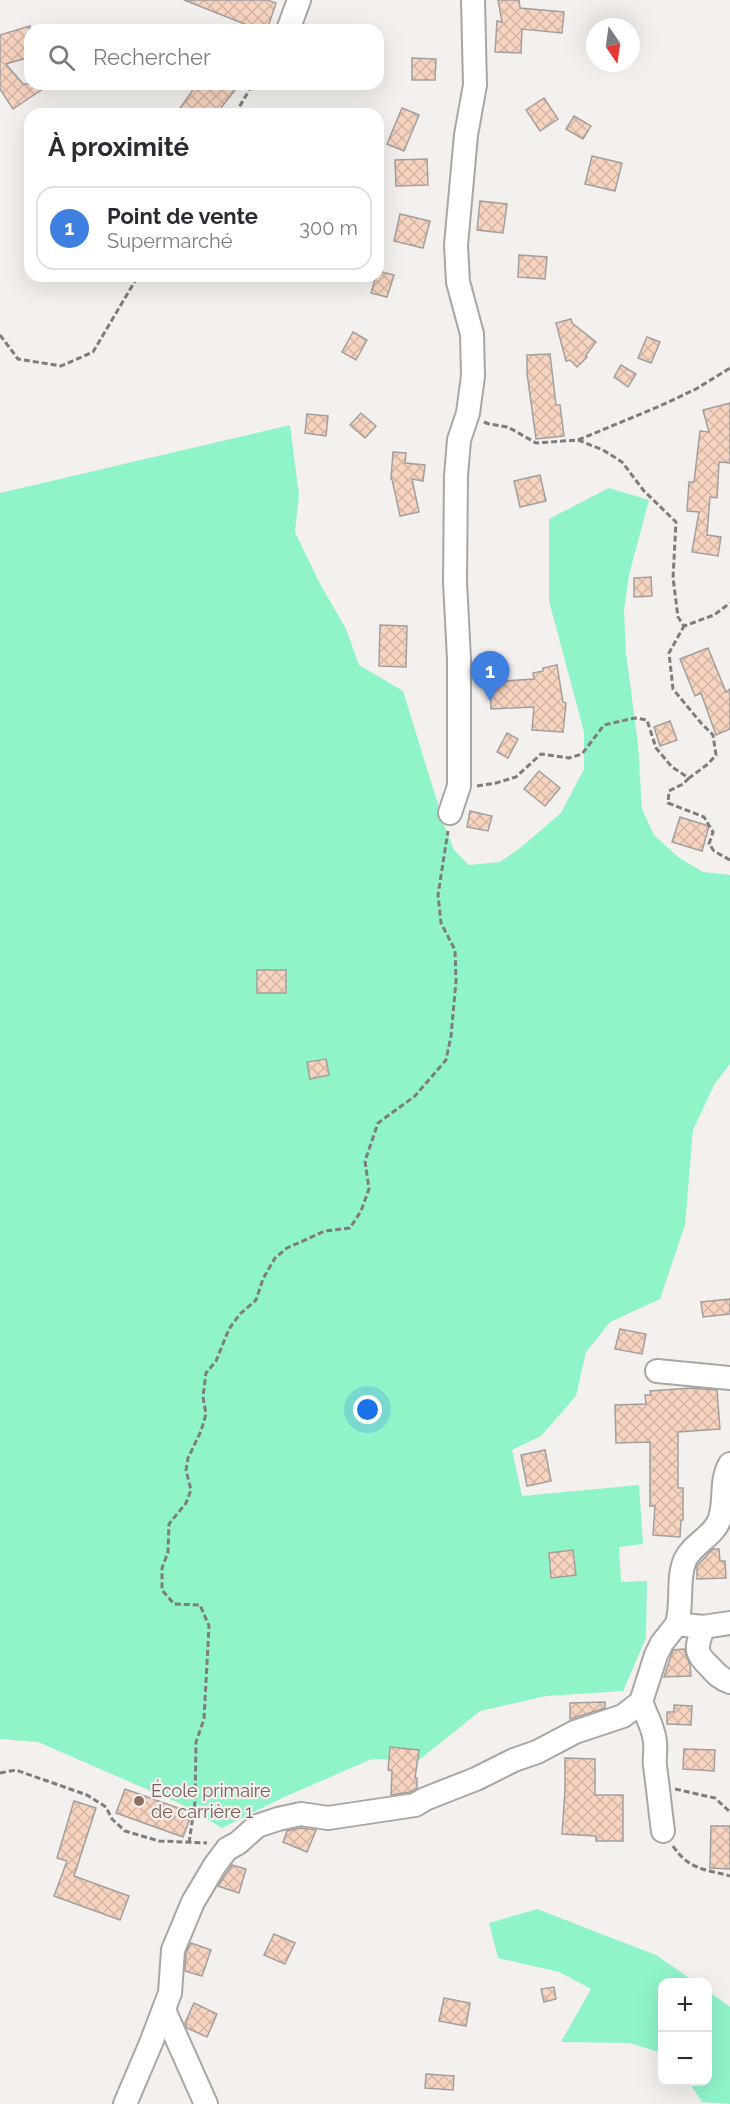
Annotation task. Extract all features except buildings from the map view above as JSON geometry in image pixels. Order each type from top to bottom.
[{"type":"street","points":[[290,24],[299,0]]},
{"type":"street","points":[[450,813],[459,786],[459,659],[455,582],[456,476],[459,440],[468,413],[473,376],[472,334],[458,282],[456,245],[466,135],[475,85],[473,0]]},
{"type":"street","points":[[657,1371],[730,1378]]},
{"type":"street","points":[[125,2104],[170,1993],[173,1950],[193,1902],[215,1865],[227,1850],[257,1826],[278,1819],[301,1814],[328,1818],[415,1805],[537,1752],[575,1732],[622,1716],[641,1702],[656,1655],[677,1624],[681,1610],[682,1570],[689,1554],[720,1520],[723,1479],[730,1464]]},
{"type":"street","points":[[677,1624],[703,1627],[730,1623]]},
{"type":"street","points":[[703,1627],[697,1645],[699,1656],[721,1678],[730,1683]]},
{"type":"street","points":[[641,1702],[656,1743],[654,1764],[658,1779],[663,1831]]},
{"type":"street","points":[[164,2010],[206,2104]]},
{"type":"path","points":[[239,108],[249,90]]},
{"type":"path","points":[[0,334],[18,360],[61,366],[93,351],[134,282]]},
{"type":"path","points":[[468,413],[489,424],[508,427],[536,443],[578,440],[669,402],[730,368]]},
{"type":"path","points":[[578,440],[603,450],[622,462],[644,491],[676,522],[673,578],[678,617],[684,626]]},
{"type":"path","points":[[730,603],[714,615],[684,626],[669,653],[673,689],[700,723],[713,735],[716,755],[683,784],[669,791],[668,803],[704,817],[713,832],[709,844],[714,851],[730,860]]},
{"type":"path","points":[[458,767],[471,787],[495,783],[516,777],[541,754],[569,758],[582,754],[604,725],[635,718],[647,720],[656,748],[672,767],[689,777]]},
{"type":"path","points":[[189,1844],[195,1802],[196,1742],[204,1719],[209,1626],[200,1605],[174,1604],[162,1590],[162,1568],[168,1552],[169,1524],[186,1503],[191,1490],[186,1470],[188,1458],[201,1431],[206,1414],[203,1397],[204,1380],[206,1373],[216,1361],[229,1329],[240,1314],[256,1300],[263,1279],[276,1258],[287,1248],[326,1231],[350,1228],[369,1189],[365,1161],[378,1123],[415,1096],[446,1060],[451,1036],[456,981],[455,950],[441,923],[438,895],[450,813]]},
{"type":"path","points":[[0,1773],[16,1770],[87,1795],[106,1807],[112,1819],[125,1831],[159,1841],[189,1844],[212,1843],[227,1850]]},
{"type":"path","points":[[658,1779],[673,1788],[715,1798],[730,1812]]},
{"type":"path","points":[[663,1831],[679,1854],[695,1868],[730,1876]]},
{"type":"green space","points":[[290,425],[299,495],[295,532],[319,582],[346,629],[359,665],[403,691],[445,827],[454,850],[469,865],[500,862],[519,849],[561,813],[584,769],[584,732],[549,601],[549,519],[609,488],[649,500],[629,575],[624,611],[626,653],[638,744],[642,809],[654,835],[678,857],[703,872],[730,875],[730,1064],[714,1085],[693,1130],[685,1225],[660,1299],[610,1322],[586,1352],[576,1396],[541,1436],[512,1450],[522,1496],[639,1485],[643,1544],[619,1547],[621,1582],[647,1581],[646,1638],[623,1691],[546,1696],[480,1711],[419,1760],[372,1759],[282,1798],[222,1828],[183,1805],[38,1742],[0,1739],[0,493]]},
{"type":"green space","points":[[537,1909],[656,1955],[689,1978],[658,1978],[658,2052],[630,2043],[561,2042],[591,1989],[559,1972],[498,1958],[489,1923]]},
{"type":"green space","points":[[712,1994],[730,2007],[730,2104],[702,2102],[692,2086],[712,2086]]},
{"type":"place","name":"Point de vente","points":[[490,701]]},
{"type":"place","name":"École primaire de carrière 1","points":[[139,1801]]}]
